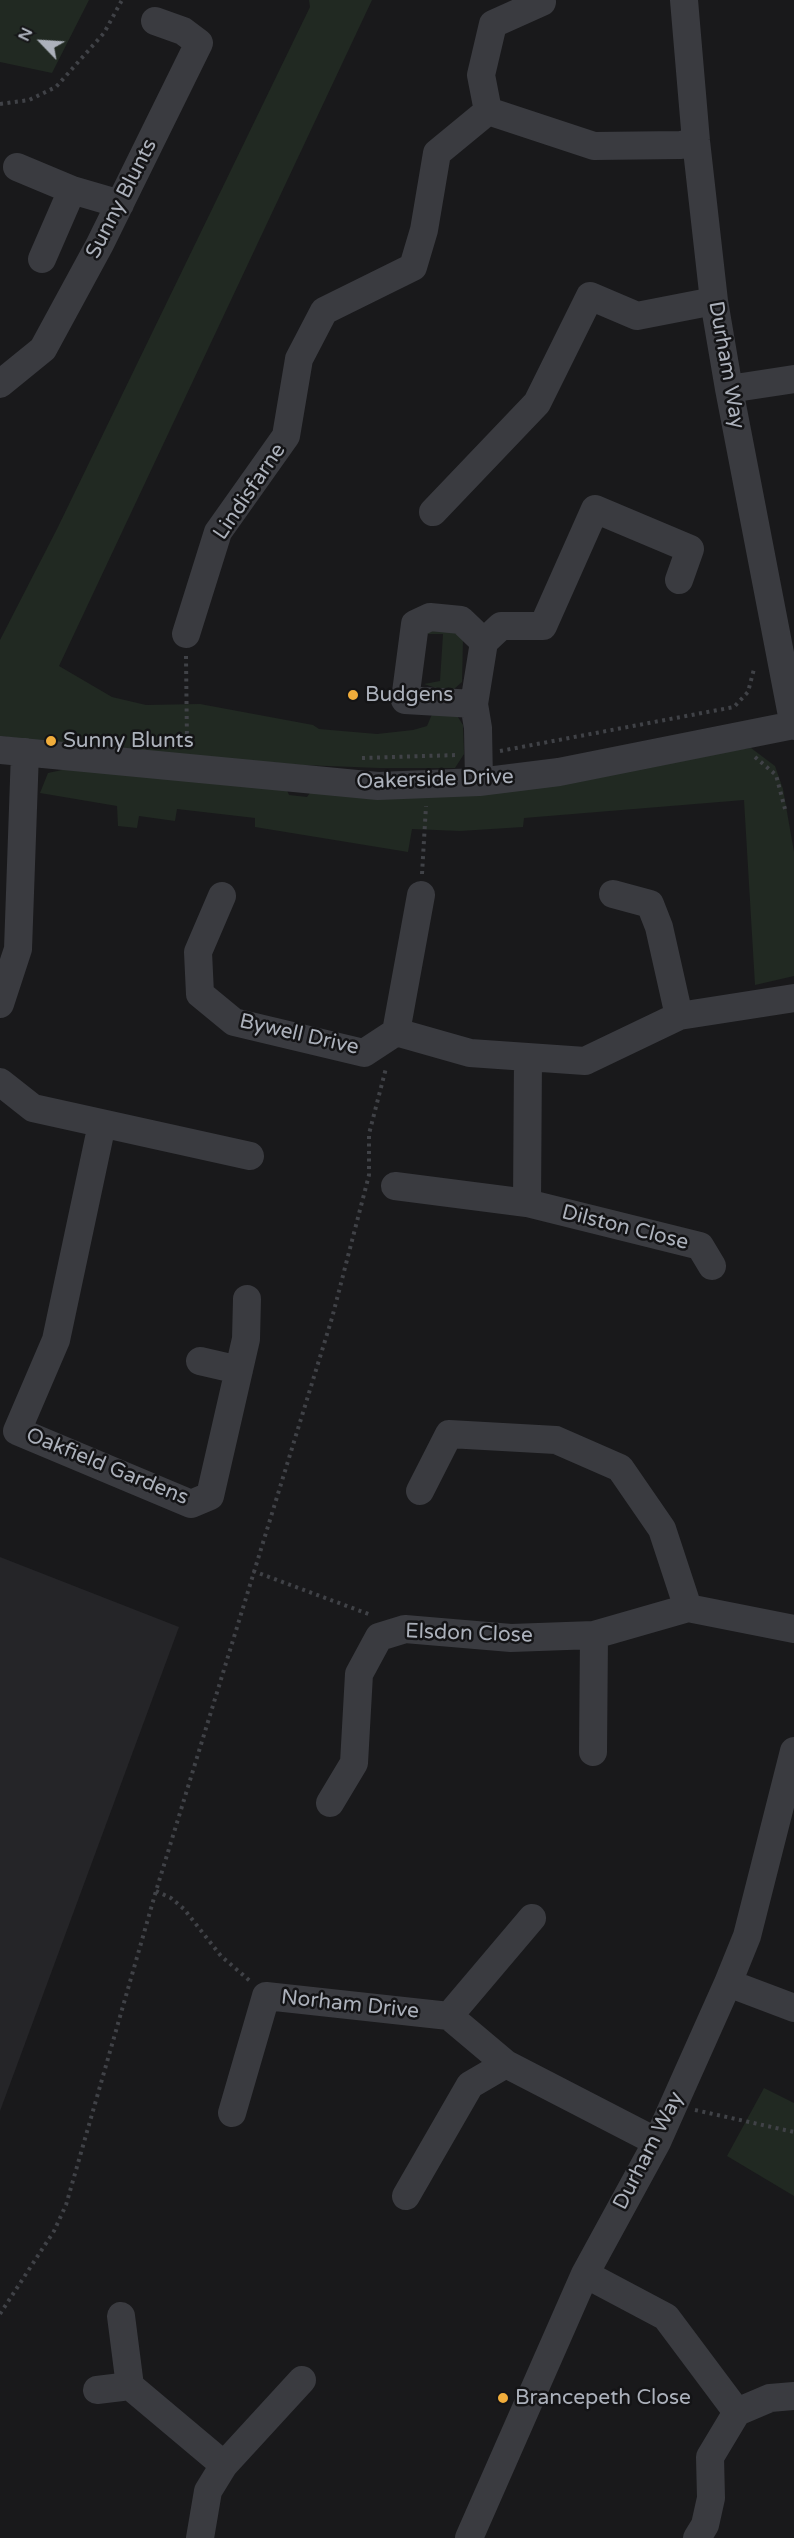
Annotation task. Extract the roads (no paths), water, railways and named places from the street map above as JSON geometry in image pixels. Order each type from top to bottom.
[{"type":"street","name":"Durham Way","points":[[684,0],[696,141],[714,301],[794,726]]},
{"type":"street","points":[[542,2],[494,24],[481,75],[488,111],[594,146],[681,145],[696,141]]},
{"type":"street","name":"Sunny Blunts","points":[[0,384],[43,349],[120,204],[199,43],[183,31],[154,21]]},
{"type":"street","name":"Lindisfarne","points":[[186,633],[218,532],[286,436],[299,359],[324,311],[413,267],[424,230],[437,153],[488,111]]},
{"type":"street","points":[[18,167],[72,190],[120,204]]},
{"type":"street","points":[[42,259],[72,190]]},
{"type":"street","points":[[433,512],[537,403],[590,296],[637,316],[714,301]]},
{"type":"street","points":[[729,389],[794,379]]},
{"type":"street","points":[[478,782],[478,728],[474,704],[483,642],[501,626],[543,626],[595,508],[690,549],[679,580]]},
{"type":"street","points":[[474,704],[405,700],[415,624],[430,617],[461,620],[483,642]]},
{"type":"street","name":"Oakerside Drive","points":[[12,751],[193,758],[378,786],[478,782],[559,772],[794,726]]},
{"type":"street","points":[[0,1004],[18,949],[12,751]]},
{"type":"street","points":[[613,894],[650,904],[659,927],[679,1016]]},
{"type":"street","name":"Bywell Drive","points":[[222,896],[198,952],[200,994],[234,1022],[364,1053],[396,1032]]},
{"type":"street","points":[[420,896],[396,1032],[470,1053],[585,1061],[679,1016],[794,998]]},
{"type":"street","points":[[527,1203],[528,1057]]},
{"type":"street","points":[[0,1082],[33,1108],[250,1156]]},
{"type":"street","name":"Oakfield Gardens","points":[[102,1124],[56,1340],[9,1429],[191,1504],[210,1496],[246,1339],[247,1299]]},
{"type":"street","name":"Dilston Close","points":[[395,1186],[527,1203],[700,1246],[712,1266]]},
{"type":"street","points":[[200,1361],[239,1370]]},
{"type":"street","points":[[420,1491],[449,1434],[556,1440],[621,1468],[662,1529],[688,1608]]},
{"type":"street","name":"Elsdon Close","points":[[330,1803],[354,1762],[359,1674],[379,1637],[405,1629],[511,1638],[594,1635],[688,1608],[794,1629]]},
{"type":"street","points":[[593,1752],[594,1635]]},
{"type":"street","name":"Durham Way","points":[[469,2538],[585,2274],[657,2142],[728,1983],[747,1936],[794,1751]]},
{"type":"street","name":"Norham Drive","points":[[448,2016],[532,1918]]},
{"type":"street","points":[[728,1983],[794,2008]]},
{"type":"street","name":"Norham Drive","points":[[232,2113],[266,1996],[448,2016],[506,2064],[657,2142]]},
{"type":"street","points":[[406,2196],[470,2085],[506,2064]]},
{"type":"street","points":[[585,2274],[666,2317],[737,2412]]},
{"type":"street","points":[[121,2316],[130,2386],[224,2464]]},
{"type":"street","points":[[200,2538],[208,2491],[224,2464],[302,2380]]},
{"type":"street","points":[[97,2390],[130,2386]]},
{"type":"street","points":[[697,2538],[705,2525],[711,2498],[710,2457],[737,2412],[770,2398],[794,2396]]},
{"type":"place","name":"Budgens","points":[[353,695]]},
{"type":"place","name":"Sunny Blunts","points":[[51,741]]},
{"type":"place","name":"Brancepeth Close","points":[[503,2398]]}]
